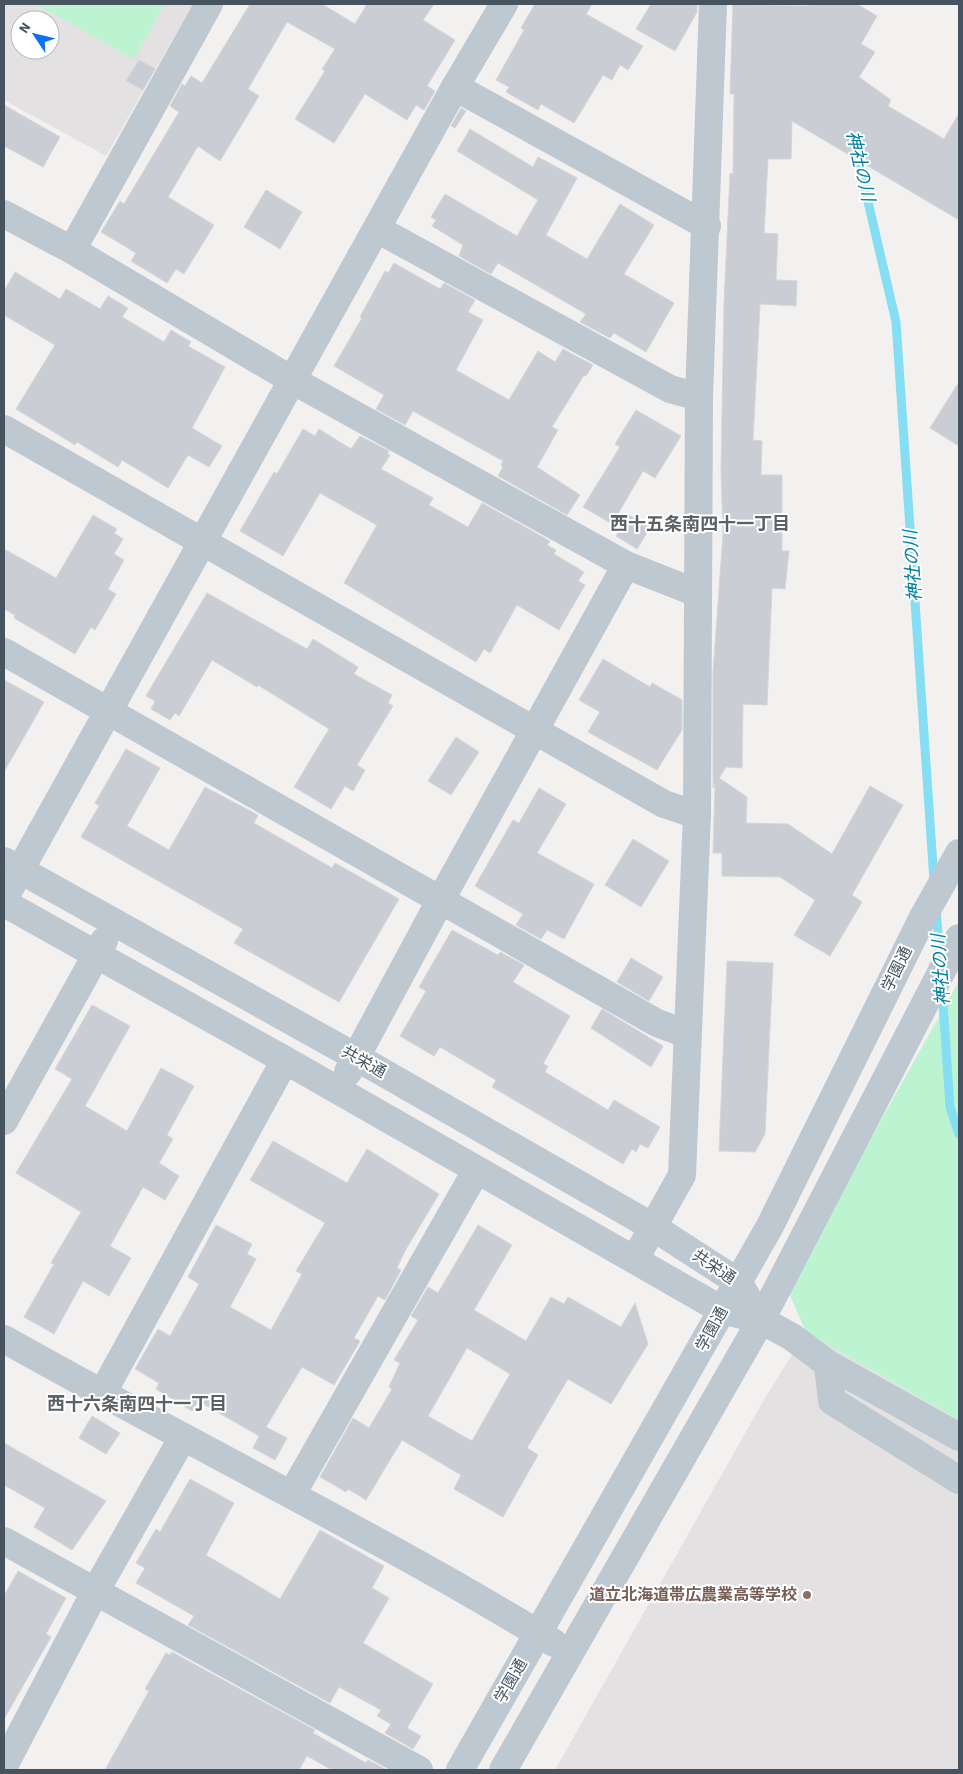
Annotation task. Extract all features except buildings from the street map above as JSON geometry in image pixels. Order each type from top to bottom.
[{"type":"street","points":[[72,250],[209,4]]},
{"type":"street","points":[[4,899],[12,865],[108,710],[203,544],[455,87],[504,4]]},
{"type":"street","points":[[635,1259],[682,1175],[697,814],[696,593],[699,397],[707,226],[713,4]]},
{"type":"street","points":[[455,87],[707,226]]},
{"type":"street","points":[[4,214],[72,250],[292,380],[626,565],[696,593]]},
{"type":"street","points":[[377,229],[670,389],[699,397]]},
{"type":"street","points":[[4,429],[203,544],[536,729],[664,804],[697,814]]},
{"type":"street","points":[[338,1091],[440,901],[626,565]]},
{"type":"street","points":[[4,652],[657,1023],[687,1034]]},
{"type":"street","name":"学園通","points":[[460,1770],[770,1226],[923,917],[959,852]]},
{"type":"street","name":"共栄通","points":[[12,865],[356,1057],[653,1227],[738,1282],[761,1320]]},
{"type":"street","name":"共栄通","points":[[4,903],[285,1060],[476,1171],[635,1259],[722,1310],[761,1320]]},
{"type":"street","points":[[4,1121],[114,923]]},
{"type":"street","points":[[503,1770],[761,1320],[959,938]]},
{"type":"street","points":[[102,1394],[285,1060]]},
{"type":"street","points":[[292,1494],[476,1171]]},
{"type":"street","points":[[761,1320],[792,1337],[828,1364],[959,1437]]},
{"type":"street","points":[[4,1339],[102,1394],[292,1494],[570,1653]]},
{"type":"street","points":[[828,1364],[832,1401],[959,1480]]},
{"type":"street","points":[[10,1764],[95,1592],[183,1437]]},
{"type":"street","points":[[4,1541],[419,1770]]},
{"type":"shaded area","points":[[4,4],[193,4],[106,156],[4,100]]},
{"type":"shaded area","name":"道立北海道帯広農業高等学校","points":[[806,1332],[959,1420],[959,1770],[555,1770],[765,1398]]},
{"type":"green space","points":[[36,4],[165,4],[134,59],[60,17],[60,10],[47,10]]},
{"type":"green space","points":[[959,981],[959,1420],[806,1332],[787,1288]]},
{"type":"waterway","name":"神社の川","points":[[856,150],[896,322],[934,881]]},
{"type":"waterway","name":"神社の川","points":[[936,909],[940,958]]},
{"type":"waterway","name":"神社の川","points":[[942,989],[950,1107],[959,1134]]},
{"type":"place","name":"道立北海道帯広農業高等学校","points":[[807,1595]]},
{"type":"district","name":"西十五条南四十一丁目","points":[[700,524]]},
{"type":"district","name":"西十六条南四十一丁目","points":[[137,1404]]}]
